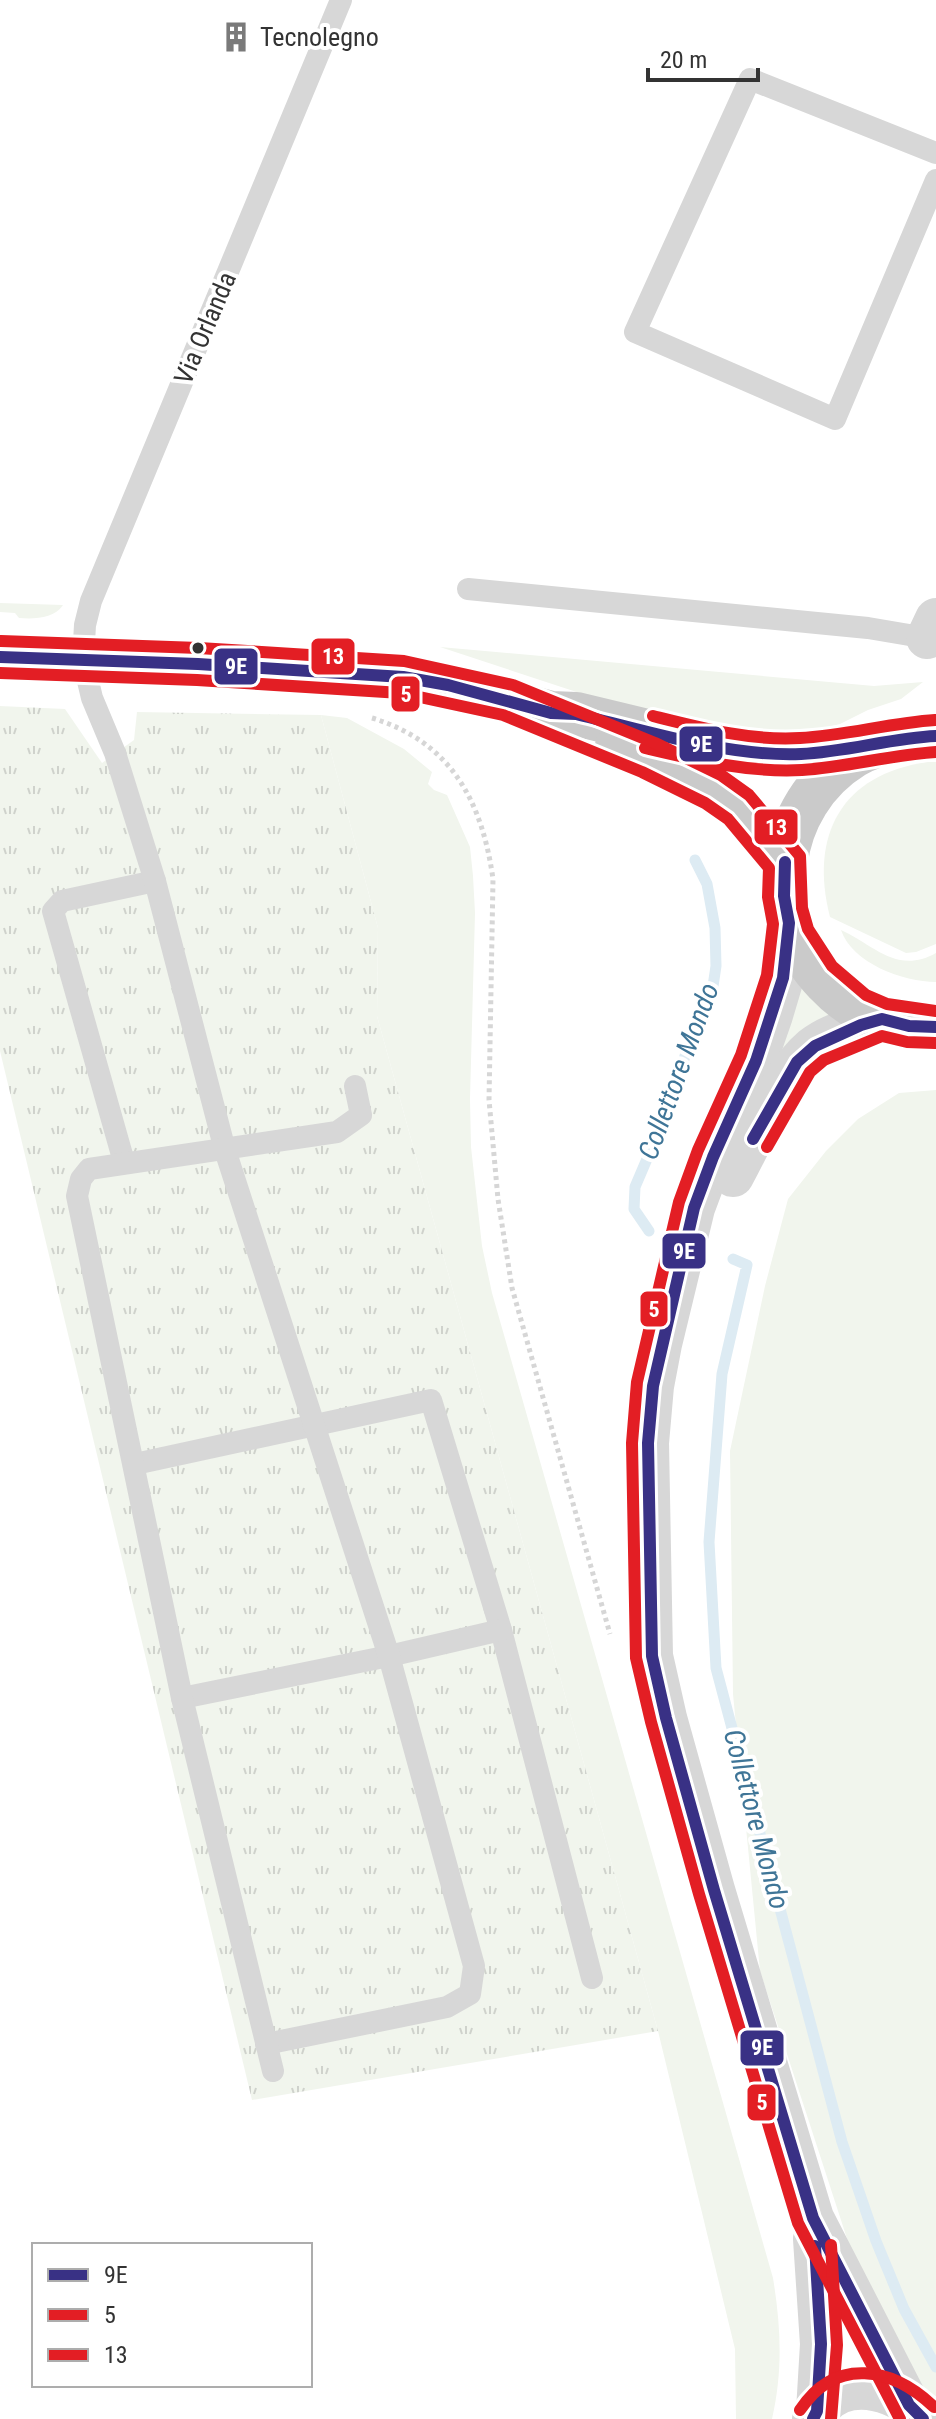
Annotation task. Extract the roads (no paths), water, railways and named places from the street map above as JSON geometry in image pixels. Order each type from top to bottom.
[{"type":"main road","points":[[0,657],[403,677],[508,700],[551,713],[576,714],[759,754],[803,754],[908,739]]},
{"type":"main road","points":[[508,700],[648,757],[713,789],[739,807],[785,862]]},
{"type":"main road","points":[[936,702],[908,739],[855,755],[833,771],[814,792],[798,815],[788,841],[784,896],[789,923],[799,949],[814,972],[834,992],[856,1008],[882,1019],[909,1026],[936,1027]]},
{"type":"street","points":[[789,923],[783,978],[756,1061],[699,1195],[653,1386],[648,1443],[652,1656],[714,1890],[813,2218],[916,2412]]},
{"type":"street","points":[[683,1259],[797,1062],[815,1046],[882,1019]]},
{"type":"street","points":[[813,2218],[821,2344],[815,2415]]},
{"type":"street","points":[[815,2415],[833,2395],[848,2389],[864,2388],[893,2395],[916,2412]]},
{"type":"lane","name":"Via Orlanda","points":[[266,2044],[447,2007],[470,1994],[474,1966],[389,1656],[225,1150],[155,881],[115,753],[92,698],[83,660],[85,625],[91,601],[341,0]]},
{"type":"lane","points":[[936,153],[750,79],[635,332],[835,419],[936,180]]},
{"type":"lane","points":[[468,589],[868,628],[932,628]]},
{"type":"lane","points":[[124,1162],[53,911],[62,901],[155,881]]},
{"type":"lane","points":[[273,2071],[182,1698],[77,1196],[81,1179],[89,1169],[337,1132],[361,1115],[355,1086]]},
{"type":"lane","points":[[135,1464],[431,1400],[501,1630],[592,1978]]},
{"type":"lane","points":[[182,1698],[501,1630]]},
{"type":"waterway","name":"Collettore Mondo","points":[[649,1231],[634,1209],[635,1187],[673,1098],[687,1049],[712,993],[716,966],[715,928],[707,884],[695,860]]},
{"type":"waterway","name":"Collettore Mondo","points":[[733,1259],[747,1265],[722,1374],[709,1542],[716,1668],[842,2142],[876,2241],[904,2309],[936,2367]]},
{"type":"place","name":"Tecnolegno","points":[[236,37]]}]
